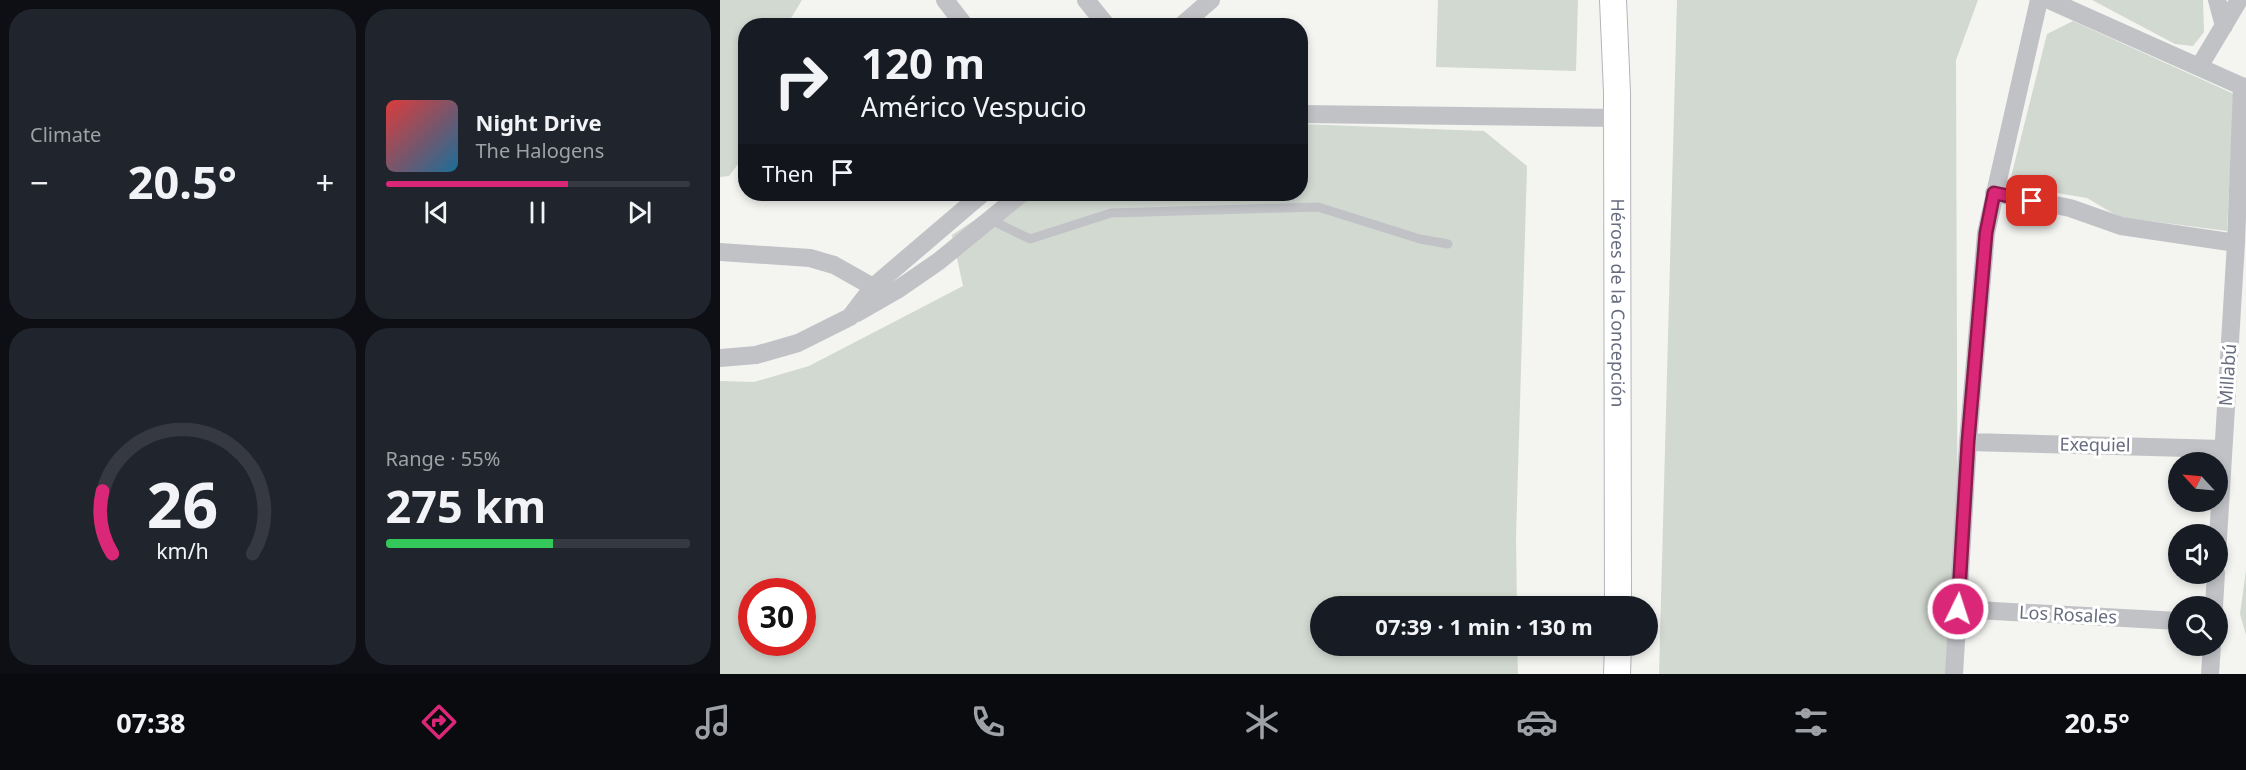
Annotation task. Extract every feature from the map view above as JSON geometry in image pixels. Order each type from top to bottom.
[{"type":"street","points":[[945,0],[959,18]]},
{"type":"street","points":[[1086,0],[1101,18]]},
{"type":"street","points":[[1190,18],[1211,0]]},
{"type":"street","name":"Héroes de la Concepción","points":[[1613,0],[1617,118],[1618,596]]},
{"type":"street","points":[[1954,674],[1968,442],[1986,233],[2039,0]]},
{"type":"street","points":[[2049,0],[2244,87]]},
{"type":"street","points":[[2217,0],[2224,26]]},
{"type":"street","points":[[2199,67],[2239,0]]},
{"type":"street","name":"Millabú","points":[[2219,524],[2244,87]]},
{"type":"street","points":[[1308,114],[1617,118]]},
{"type":"street","points":[[1994,193],[2070,208],[2121,226],[2236,243]]},
{"type":"street","points":[[850,317],[873,287],[968,201]]},
{"type":"street","points":[[720,358],[756,355],[798,343],[850,317],[897,290],[930,267],[1012,201]]},
{"type":"street","points":[[720,252],[810,258],[834,265],[873,287]]},
{"type":"street","name":"Exequiel","points":[[1968,442],[2223,448]]},
{"type":"street","name":"Los Rosales","points":[[1958,609],[2168,620]]},
{"type":"street","points":[[1617,674],[1618,656]]},
{"type":"street","points":[[2210,674],[2211,656]]},
{"type":"lane","points":[[989,219],[1030,239],[1111,213],[1318,207],[1420,239],[1448,244]]},
{"type":"shaded area","points":[[720,0],[802,0],[791,18],[738,18],[738,164],[729,176],[720,177]]},
{"type":"shaded area","points":[[1438,0],[1578,0],[1576,71],[1436,67]]},
{"type":"shaded area","points":[[1677,0],[1978,0],[1956,60],[1958,674],[1659,674]]},
{"type":"shaded area","points":[[2092,0],[2203,0],[2204,32],[2193,46],[2175,44]]},
{"type":"shaded area","points":[[2073,21],[2234,94],[2227,231],[2119,217],[2087,198],[2009,185],[2047,34]]},
{"type":"shaded area","points":[[1308,124],[1484,131],[1527,166],[1516,538],[1517,596],[1310,596],[1310,656],[1517,656],[1518,674],[720,674],[720,381],[754,382],[809,366],[963,286],[952,235],[1003,201],[1308,201]]},
{"type":"shaded area","points":[[2246,570],[2246,635],[2240,614]]},
{"type":"route","points":[[1958,609],[1968,442],[1986,233],[1994,193],[2032,201]]}]
